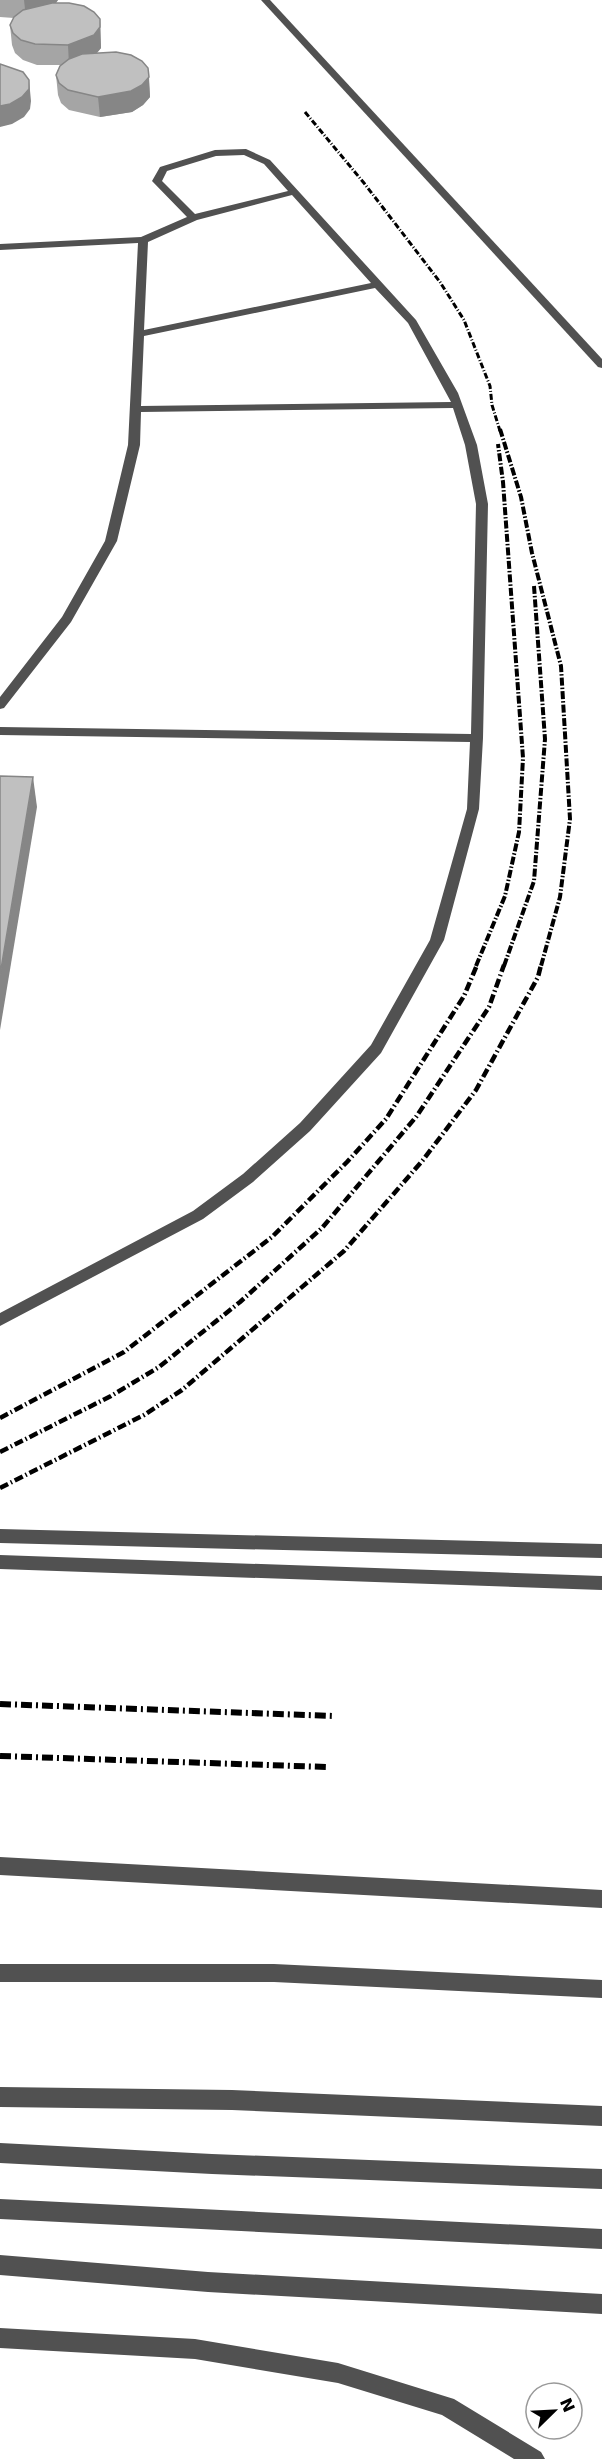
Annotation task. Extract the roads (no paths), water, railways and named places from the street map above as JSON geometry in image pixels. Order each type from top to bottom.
[{"type":"street","points":[[265,0],[602,365]]},
{"type":"street","points":[[0,1320],[198,1215],[248,1178],[305,1127],[376,1049],[437,940],[473,809],[477,738],[482,504],[471,445],[453,393],[412,322],[267,162],[246,152],[215,153],[162,169],[157,181],[193,218]]},
{"type":"street","points":[[0,246],[143,240],[193,218],[294,192]]},
{"type":"street","points":[[0,705],[67,619],[111,541],[134,445],[143,240]]},
{"type":"street","points":[[140,334],[379,284]]},
{"type":"street","points":[[136,409],[457,405]]},
{"type":"street","points":[[0,731],[477,738]]},
{"type":"street","points":[[0,1536],[602,1551]]},
{"type":"street","points":[[0,1562],[602,1583]]},
{"type":"street","points":[[0,1866],[602,1899]]},
{"type":"street","points":[[0,1973],[274,1973],[602,1989]]},
{"type":"street","points":[[0,2097],[232,2100],[602,2116]]},
{"type":"street","points":[[0,2153],[212,2164],[602,2179]]},
{"type":"street","points":[[0,2209],[602,2239]]},
{"type":"street","points":[[0,2265],[208,2282],[602,2304]]},
{"type":"street","points":[[0,2338],[195,2349],[338,2373],[447,2406],[534,2459]]},
{"type":"railway","points":[[305,112],[364,183],[440,282],[464,320],[490,386],[492,405],[500,431]]},
{"type":"railway","points":[[500,429],[521,497],[532,553],[561,666],[570,819],[560,897],[541,966]]},
{"type":"railway","points":[[476,966],[505,896],[519,832],[523,758],[503,482],[498,444]]},
{"type":"railway","points":[[504,966],[534,881],[545,739],[534,586]]},
{"type":"railway","points":[[0,1418],[124,1352],[272,1237],[347,1162],[386,1119],[464,996],[477,965]]},
{"type":"railway","points":[[0,1452],[111,1396],[159,1367],[240,1302],[322,1228],[416,1117],[489,1007],[504,965]]},
{"type":"railway","points":[[0,1488],[144,1415],[182,1390],[344,1251],[423,1160],[476,1090],[538,977],[541,965]]},
{"type":"railway","points":[[0,1704],[334,1716]]},
{"type":"railway","points":[[0,1756],[327,1767]]}]
